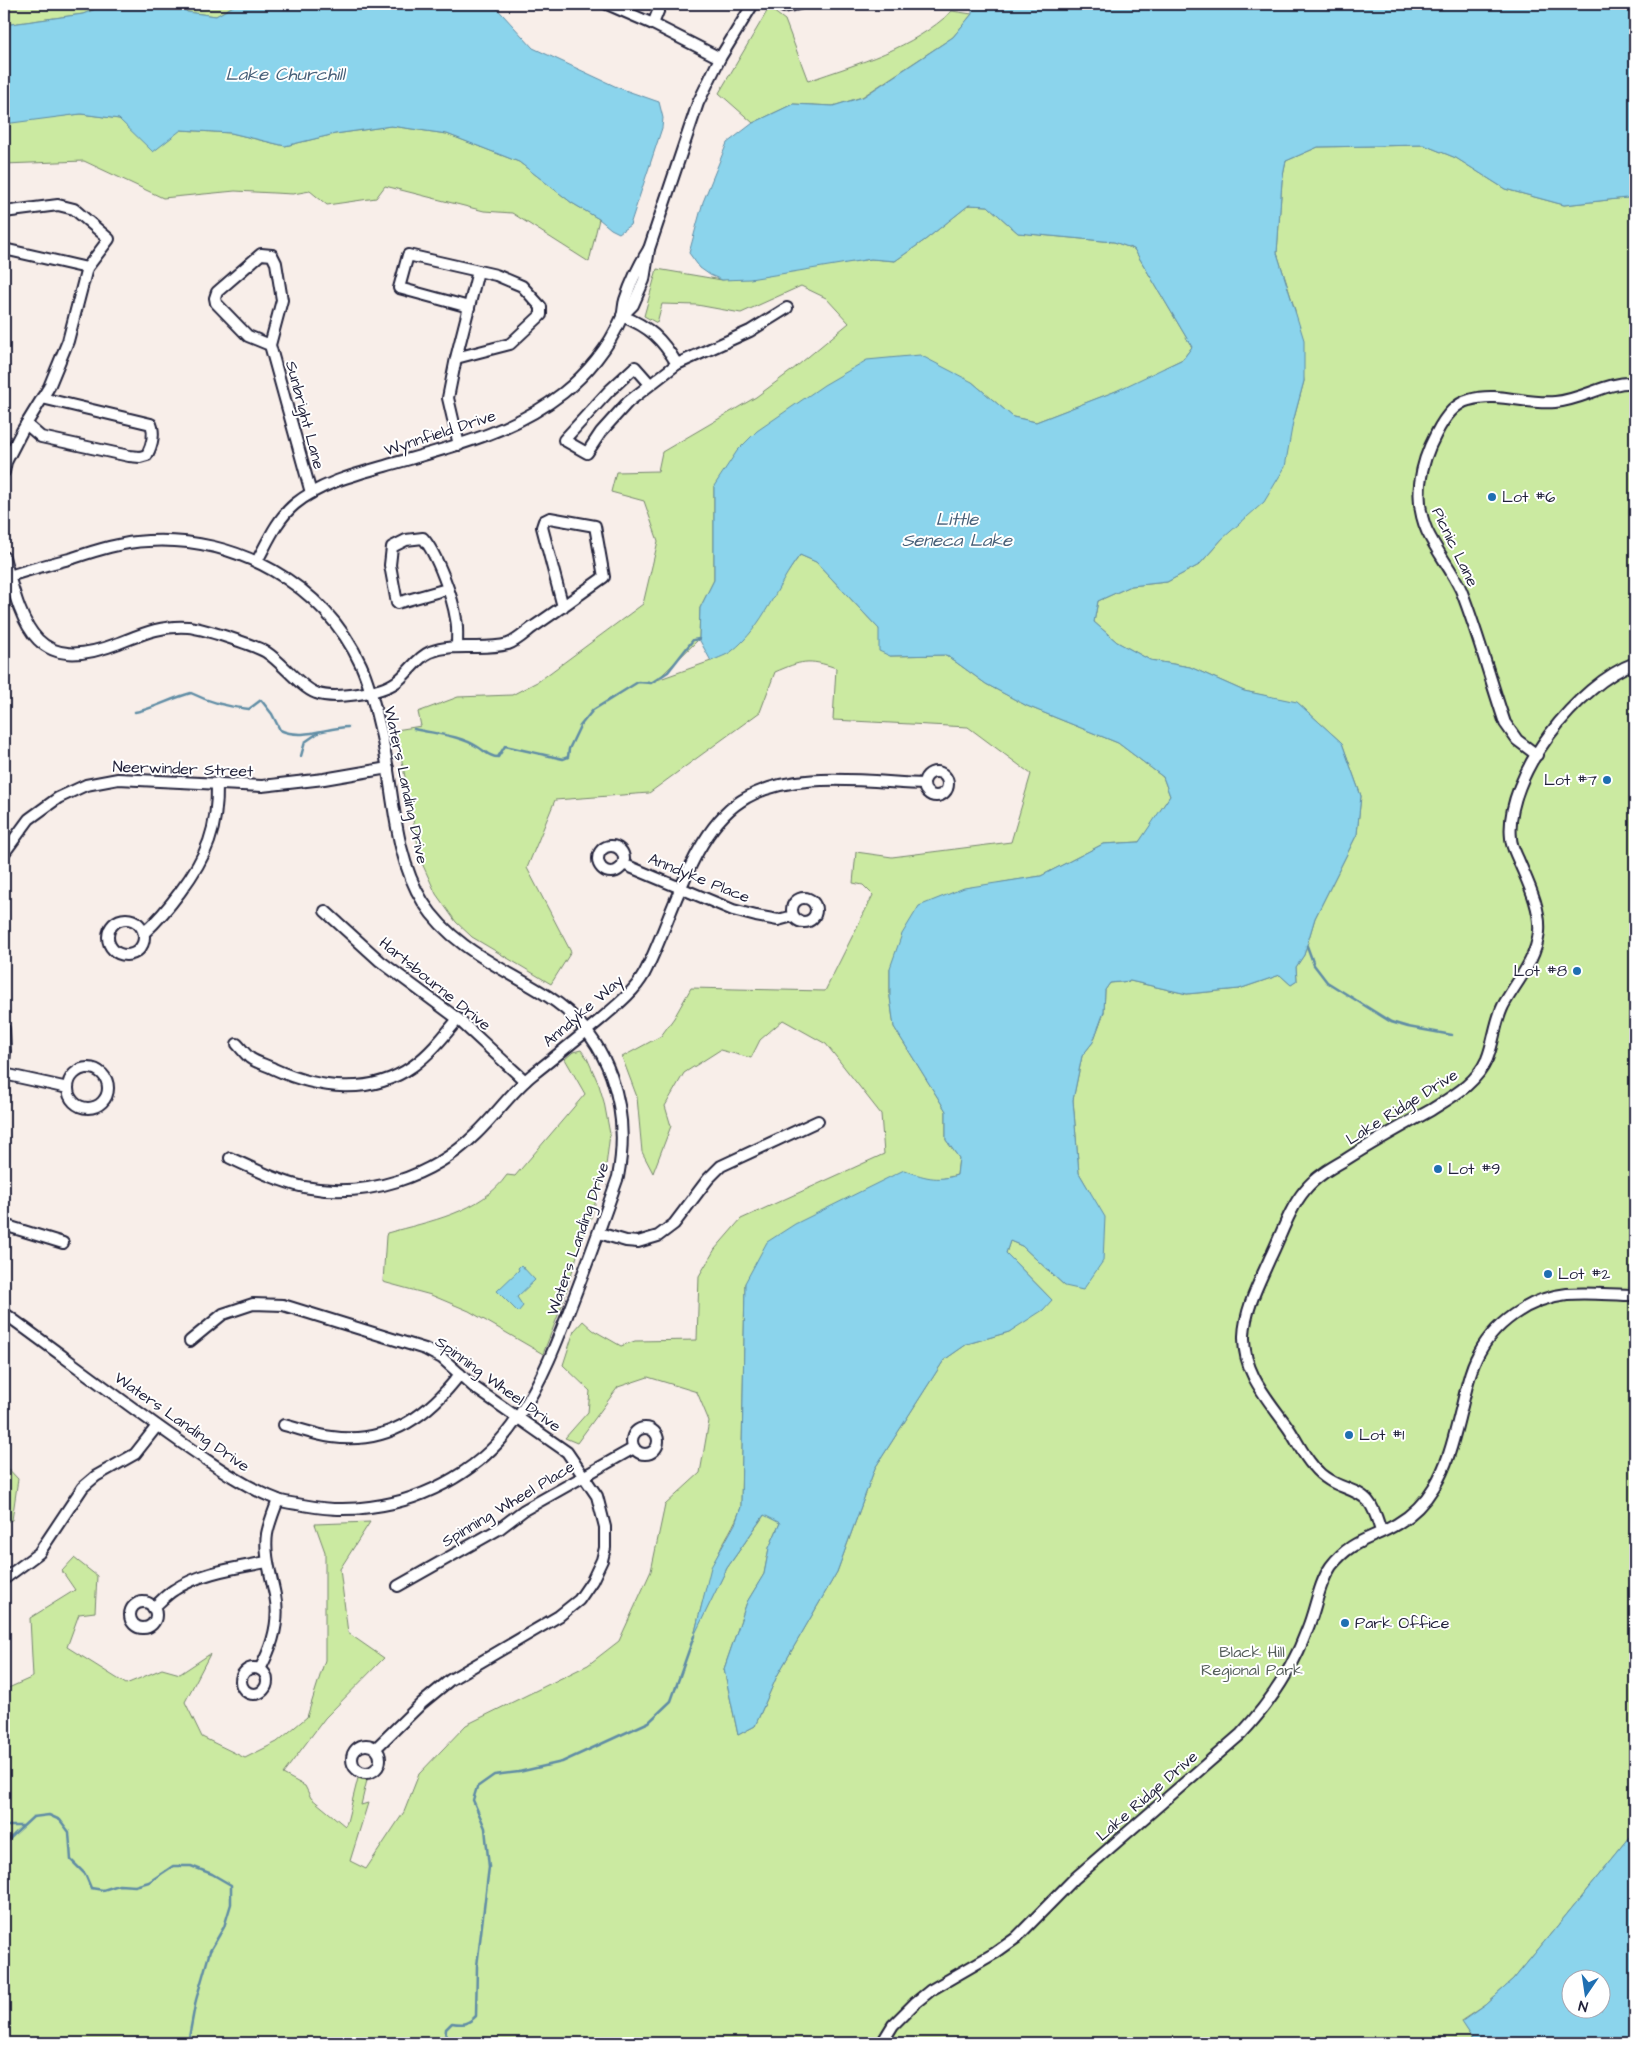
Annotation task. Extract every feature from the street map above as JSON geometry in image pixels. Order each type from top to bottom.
[{"type":"street","points":[[607,4],[653,24],[720,58]]},
{"type":"street","points":[[653,24],[661,4]]},
{"type":"street","name":"Wynnfield Drive","points":[[257,560],[279,521],[294,505],[311,493],[340,480],[459,445],[505,429],[525,419],[563,393],[583,374],[602,352],[622,316],[624,302],[638,266],[649,249],[698,103],[720,58],[753,4]]},
{"type":"street","points":[[779,4],[784,7],[799,4]]},
{"type":"street","points":[[4,212],[58,205],[74,210],[109,239],[87,268],[68,341],[49,387],[26,424],[6,462],[4,472]]},
{"type":"street","points":[[4,250],[87,268]]},
{"type":"street","name":"Sunbright Lane","points":[[270,344],[248,336],[216,303],[215,298],[217,292],[261,254],[272,256],[276,263],[282,300],[270,344],[311,493]]},
{"type":"street","points":[[456,358],[510,344],[541,315],[541,307],[522,286],[496,275],[408,255],[399,288],[469,307]]},
{"type":"street","points":[[459,445],[448,398],[478,271]]},
{"type":"street","points":[[650,384],[635,367],[609,391],[564,440],[587,453],[601,432],[628,402],[677,364],[750,331],[787,308]]},
{"type":"street","points":[[622,316],[647,328],[661,339],[677,364]]},
{"type":"street","name":"Picnic Lane","points":[[1537,755],[1517,740],[1505,723],[1460,589],[1427,531],[1422,518],[1419,484],[1426,451],[1443,421],[1455,407],[1468,400],[1494,396],[1530,403],[1556,402],[1576,398],[1616,384],[1635,383]]},
{"type":"street","points":[[26,424],[41,437],[128,456],[140,457],[147,454],[151,447],[154,430],[151,424],[42,398]]},
{"type":"street","points":[[4,557],[6,577],[22,616],[32,634],[44,646],[56,652],[69,654],[92,652],[159,628],[190,627],[266,652],[314,692],[327,696],[386,688],[396,683],[426,653],[438,649],[490,647],[510,643],[563,606],[604,577],[595,526],[550,518],[544,521],[542,527],[563,606]]},
{"type":"street","points":[[448,589],[397,603],[390,565],[392,547],[406,540],[423,538],[430,546],[448,589],[456,620],[458,647]]},
{"type":"street","name":"Waters Landing Drive","points":[[4,1313],[157,1426],[232,1477],[278,1500],[325,1510],[347,1510],[390,1505],[411,1499],[464,1471],[492,1447],[518,1419],[543,1374],[558,1341],[618,1177],[622,1156],[623,1121],[616,1088],[608,1066],[587,1031],[550,998],[481,958],[447,932],[423,902],[411,876],[402,846],[381,731],[361,665],[332,618],[310,597],[288,579],[257,560],[207,544],[176,540],[145,541],[106,548],[6,577]]},
{"type":"street","name":"Lake Ridge Drive","points":[[1381,1532],[1370,1503],[1363,1497],[1330,1481],[1311,1464],[1289,1429],[1262,1393],[1252,1375],[1245,1356],[1244,1336],[1247,1316],[1254,1292],[1297,1202],[1306,1188],[1338,1164],[1457,1094],[1472,1081],[1486,1061],[1502,1008],[1530,964],[1539,932],[1537,907],[1511,842],[1510,821],[1513,804],[1525,776],[1557,725],[1588,691],[1611,674],[1635,663]]},
{"type":"street","name":"Neerwinder Street","points":[[4,853],[29,819],[58,798],[86,786],[118,779],[262,786],[324,780],[388,768]]},
{"type":"street","name":"Anndyke Way","points":[[230,1158],[269,1176],[305,1187],[344,1190],[383,1186],[421,1173],[455,1153],[477,1133],[525,1081],[626,997],[643,976],[698,850],[717,822],[740,801],[770,786],[805,780],[924,784]]},
{"type":"street","points":[[144,933],[159,919],[197,868],[207,849],[214,828],[217,783]]},
{"type":"street","name":"Anndyke Place","points":[[623,864],[733,910],[778,920],[793,916]]},
{"type":"street","name":"Hartsbourne Drive","points":[[325,911],[380,961],[458,1019],[525,1081]]},
{"type":"street","points":[[237,1044],[251,1058],[294,1078],[321,1086],[352,1087],[381,1082],[411,1067],[435,1047],[458,1019]]},
{"type":"street","points":[[4,1029],[4,1062]]},
{"type":"street","points":[[4,1074],[68,1088]]},
{"type":"street","points":[[598,1233],[626,1242],[638,1242],[658,1236],[674,1224],[708,1179],[721,1166],[818,1121]]},
{"type":"street","points":[[4,1225],[63,1243]]},
{"type":"street","name":"Lake Ridge Drive","points":[[882,2043],[893,2025],[915,2002],[931,1990],[995,1953],[1016,1938],[1074,1879],[1242,1734],[1255,1720],[1278,1688],[1307,1630],[1322,1584],[1331,1566],[1350,1547],[1397,1524],[1412,1513],[1425,1501],[1436,1485],[1448,1458],[1476,1358],[1491,1335],[1512,1314],[1537,1301],[1567,1294],[1635,1295]]},
{"type":"street","name":"Spinning Wheel Drive","points":[[190,1342],[223,1314],[253,1304],[283,1305],[425,1349],[442,1358],[474,1388],[568,1452],[597,1496],[605,1526],[605,1548],[592,1582],[579,1600],[559,1616],[450,1680],[422,1703],[376,1748]]},
{"type":"street","points":[[284,1425],[333,1438],[356,1438],[381,1434],[403,1426],[424,1413],[446,1393],[460,1374]]},
{"type":"street","points":[[4,1579],[40,1553],[83,1487],[96,1476],[135,1454],[157,1426]]},
{"type":"street","name":"Spinning Wheel Place","points":[[398,1586],[492,1533],[524,1510],[634,1448]]},
{"type":"street","points":[[260,1669],[268,1655],[276,1625],[276,1597],[267,1562],[267,1534],[278,1500]]},
{"type":"street","points":[[153,1608],[174,1590],[194,1580],[215,1572],[267,1562]]},
{"type":"green space","points":[[4,4],[108,4],[83,14],[4,25]]},
{"type":"green space","points":[[178,4],[237,4],[216,16],[187,12]]},
{"type":"green space","points":[[769,8],[785,20],[808,81],[884,54],[920,35],[952,11],[972,14],[953,37],[862,97],[833,106],[793,104],[753,123],[719,93]]},
{"type":"green space","points":[[81,114],[120,119],[153,151],[180,130],[231,133],[285,146],[335,134],[391,126],[447,134],[519,162],[572,203],[599,219],[589,262],[512,213],[484,211],[385,186],[376,198],[327,205],[310,191],[293,194],[235,191],[163,198],[84,161],[4,164],[4,122]]},
{"type":"green space","name":"Black Hill Regional Park","points":[[1424,145],[1456,158],[1505,189],[1564,205],[1635,197],[1635,1831],[1513,1980],[1485,2005],[1461,2021],[1471,2037],[1471,2043],[4,2043],[4,1690],[33,1677],[30,1618],[75,1590],[62,1571],[74,1558],[97,1576],[95,1612],[79,1614],[67,1647],[126,1684],[162,1669],[180,1674],[210,1654],[185,1702],[202,1737],[245,1758],[277,1742],[307,1717],[325,1660],[325,1552],[315,1524],[370,1522],[340,1569],[348,1633],[384,1658],[325,1718],[283,1774],[305,1786],[311,1798],[345,1826],[358,1778],[367,1780],[361,1805],[368,1803],[350,1861],[366,1869],[404,1812],[419,1774],[466,1725],[588,1665],[619,1641],[651,1571],[665,1505],[700,1473],[709,1421],[697,1392],[648,1377],[618,1387],[577,1443],[565,1438],[588,1412],[590,1391],[563,1365],[574,1331],[583,1321],[593,1330],[621,1346],[635,1341],[697,1340],[699,1276],[715,1249],[741,1219],[884,1154],[881,1114],[826,1044],[783,1020],[760,1040],[751,1058],[720,1050],[684,1073],[665,1106],[671,1126],[653,1173],[642,1152],[637,1097],[622,1057],[661,1036],[691,988],[825,991],[873,895],[863,885],[853,883],[856,852],[892,857],[1011,842],[1031,774],[968,727],[833,720],[836,668],[805,662],[775,672],[760,712],[649,793],[555,800],[527,868],[571,952],[551,984],[472,937],[456,922],[436,894],[421,861],[396,730],[421,726],[418,712],[458,697],[512,695],[539,681],[643,604],[658,541],[644,501],[611,492],[616,472],[658,471],[662,452],[756,397],[849,323],[826,298],[801,286],[741,313],[697,305],[662,304],[657,323],[644,316],[657,269],[722,280],[871,259],[895,261],[969,205],[988,206],[1018,233],[1114,242],[1134,249],[1192,347],[1183,359],[1164,368],[1158,375],[1036,422],[1013,417],[972,382],[714,486],[714,580],[700,608],[699,639],[657,680],[711,661],[732,651],[800,555],[816,562],[879,629],[890,656],[946,655],[986,684],[1027,706],[1118,743],[1163,777],[1170,796],[1139,842],[1103,844],[1041,876],[998,883],[890,968],[890,997],[894,1027],[946,1111],[946,1140],[959,1158],[957,1175],[941,1179],[745,1283],[741,1507],[717,1557],[695,1632],[727,1568],[765,1514],[780,1523],[769,1548],[764,1574],[747,1602],[724,1669],[738,1735],[755,1726],[777,1676],[837,1572],[875,1468],[944,1360],[967,1344],[1009,1332],[1052,1300],[1006,1253],[1010,1241],[1022,1246],[1065,1286],[1090,1192],[1079,1173],[1073,1100],[1082,1056],[1093,1042],[1104,1012],[1105,990],[1110,983],[1130,981],[1187,994],[1239,989],[1280,975],[1291,985],[1297,981],[1296,967],[1304,955],[1315,918],[1357,834],[1361,796],[1342,743],[1298,703],[1244,691],[1190,667],[1150,660],[1117,642],[1094,622],[1098,601],[1131,586],[1167,582],[1199,565],[1222,539],[1293,422],[1304,381],[1295,310],[1277,253],[1282,181],[1286,161],[1318,147]]},
{"type":"green space","points":[[581,1050],[587,1058],[599,1085],[604,1102],[610,1134],[606,1166],[562,1305],[543,1354],[469,1311],[431,1295],[383,1282],[386,1236],[387,1233],[453,1214],[469,1207],[496,1188],[507,1175],[515,1176],[585,1094],[565,1059],[573,1052]]},
{"type":"green space","points":[[4,1464],[18,1479],[12,1520],[4,1522]]},
{"type":"water","name":"Lake Churchill","points":[[108,4],[178,4],[187,12],[216,16],[237,4],[493,4],[533,48],[619,88],[659,102],[663,118],[662,128],[630,225],[619,233],[572,203],[519,162],[447,134],[391,126],[335,134],[285,146],[231,133],[181,130],[153,152],[119,119],[81,114],[4,124],[4,25],[83,14]]},
{"type":"water","name":"Little Seneca Lake","points":[[972,4],[1635,4],[1635,197],[1564,205],[1505,189],[1456,158],[1424,145],[1318,147],[1286,161],[1282,181],[1277,253],[1304,340],[1304,381],[1293,422],[1285,467],[1264,502],[1222,539],[1199,565],[1167,582],[1131,586],[1098,601],[1094,622],[1117,642],[1150,660],[1190,667],[1244,691],[1297,702],[1342,743],[1361,796],[1357,834],[1315,918],[1304,955],[1296,967],[1297,981],[1291,985],[1280,975],[1239,989],[1187,994],[1130,981],[1110,983],[1105,990],[1104,1012],[1093,1042],[1082,1056],[1073,1100],[1079,1173],[1105,1217],[1103,1261],[1083,1290],[1065,1286],[1022,1246],[1010,1241],[1006,1253],[1052,1300],[1043,1310],[1009,1332],[967,1344],[944,1360],[875,1468],[837,1572],[777,1676],[755,1726],[738,1735],[724,1669],[747,1602],[764,1574],[769,1548],[780,1523],[764,1515],[727,1568],[694,1636],[711,1567],[735,1524],[741,1507],[745,1283],[767,1242],[795,1224],[904,1170],[930,1178],[957,1175],[959,1158],[946,1140],[946,1111],[894,1027],[890,997],[890,968],[902,934],[919,906],[964,888],[1041,876],[1103,844],[1139,842],[1170,796],[1163,777],[1118,743],[1027,706],[986,684],[946,655],[890,656],[879,651],[879,629],[816,562],[800,555],[753,630],[732,651],[711,661],[699,639],[700,608],[714,580],[714,486],[737,451],[757,431],[824,385],[867,360],[920,355],[972,382],[1013,417],[1036,422],[1116,391],[1183,359],[1192,347],[1134,249],[1114,242],[1018,233],[988,206],[969,205],[895,261],[871,259],[750,279],[722,280],[700,268],[689,253],[703,202],[727,143],[753,123],[793,104],[833,106],[863,97],[953,37],[972,14]]},
{"type":"water","points":[[521,1265],[535,1280],[517,1297],[523,1306],[518,1312],[497,1291],[519,1270],[518,1268]]},
{"type":"water","points":[[1635,1831],[1635,2043],[1471,2043],[1471,2037],[1461,2022],[1485,2005],[1513,1980]]},
{"type":"waterway","points":[[414,729],[463,740],[495,757],[498,757],[505,746],[563,759],[568,757],[569,749],[580,726],[593,710],[638,682],[651,683],[668,672],[693,640],[699,639]]},
{"type":"waterway","points":[[135,712],[191,693],[220,704],[249,709],[261,700],[272,714],[280,730],[288,733],[305,734],[348,727]]},
{"type":"waterway","points":[[301,756],[305,742],[318,733]]},
{"type":"waterway","points":[[1307,946],[1314,965],[1327,982],[1391,1022],[1452,1035]]},
{"type":"waterway","points":[[445,2043],[446,2029],[452,2023],[465,2023],[476,2016],[477,1966],[489,1867],[485,1828],[473,1800],[477,1787],[494,1775],[519,1772],[562,1762],[649,1722],[671,1701],[694,1636]]},
{"type":"waterway","points":[[4,1844],[33,1817],[49,1815],[60,1820],[69,1832],[71,1860],[85,1874],[91,1888],[103,1890],[119,1885],[135,1886],[149,1882],[173,1866],[191,1866],[212,1874],[231,1885],[231,1904],[224,1927],[210,1951],[196,2000],[188,2043]]},
{"type":"waterway","points":[[4,1826],[22,1826]]},
{"type":"place","name":"Lot #6","points":[[1492,497]]},
{"type":"place","name":"Lot #7","points":[[1607,780]]},
{"type":"place","name":"Lot #8","points":[[1577,971]]},
{"type":"place","name":"Lot #9","points":[[1438,1169]]},
{"type":"place","name":"Lot #2","points":[[1548,1274]]},
{"type":"place","name":"Lot #1","points":[[1349,1435]]},
{"type":"place","name":"Park Office","points":[[1345,1623]]}]
